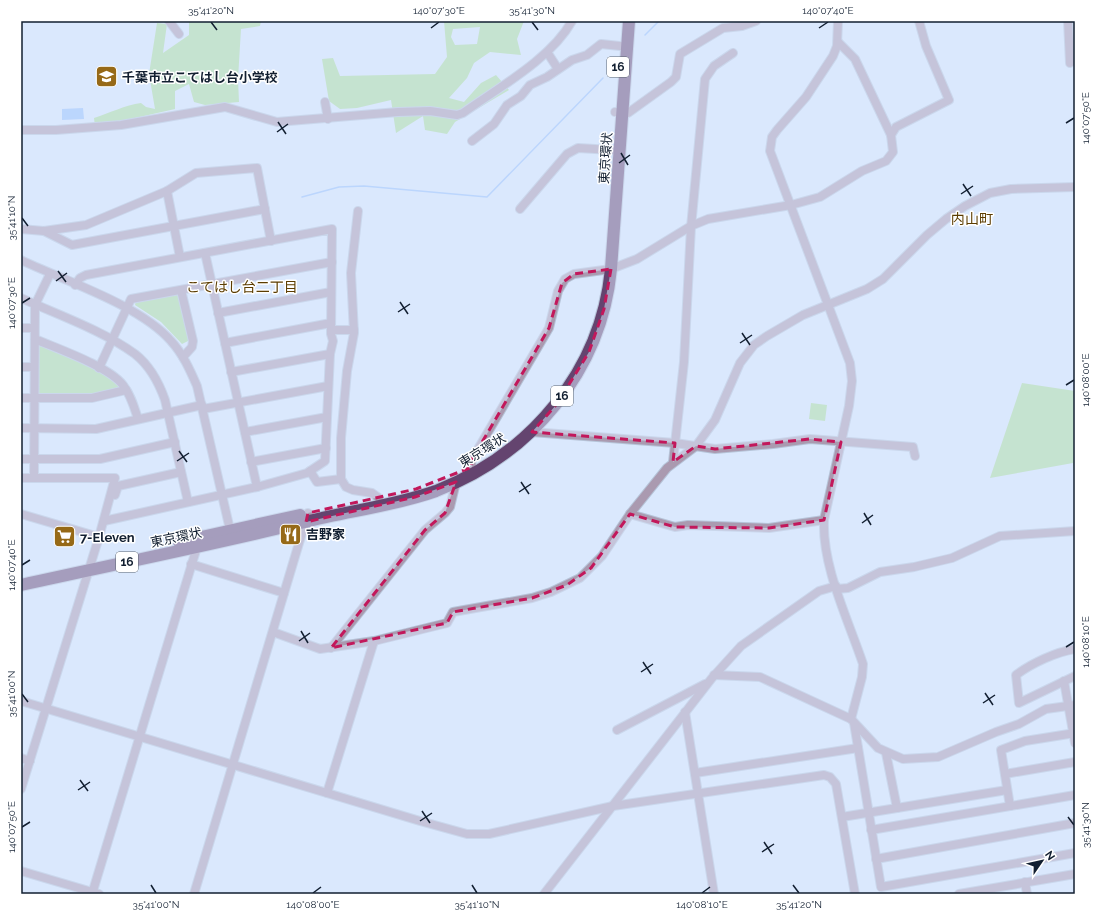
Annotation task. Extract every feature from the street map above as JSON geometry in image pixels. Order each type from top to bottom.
[{"type":"highway","name":"東京環状","points":[[307,517],[416,489],[472,467],[515,438],[552,399],[566,378],[581,351],[591,328],[607,270],[612,150],[619,113],[622,21]]},
{"type":"highway","name":"東京環状","points":[[21,585],[90,566],[307,517],[415,497],[469,476],[499,458],[532,432],[557,404],[575,378],[589,352],[604,308],[619,113],[629,21]]},
{"type":"highway","name":"東京環状","points":[[21,577],[197,546],[231,534]]},
{"type":"street","points":[[169,21],[179,34]]},
{"type":"street","points":[[21,130],[56,130],[121,125],[225,107],[277,122],[328,119],[398,112],[430,111],[457,115],[463,113],[547,52],[562,37],[572,21]]},
{"type":"street","points":[[619,113],[628,113],[671,82],[676,77],[680,54],[723,28],[742,26],[756,21]]},
{"type":"street","points":[[838,21],[838,42],[833,56],[806,97],[777,130],[771,143],[770,151],[845,347],[852,381],[849,406],[824,520],[824,550],[863,664],[862,677],[853,721],[880,887],[1075,853]]},
{"type":"street","points":[[891,135],[896,127],[949,100],[926,46],[919,21]]},
{"type":"street","points":[[1068,21],[1070,63]]},
{"type":"street","points":[[472,467],[471,461],[549,328],[562,283],[569,276],[607,270],[644,256],[691,226],[718,217],[791,205],[820,197],[862,171],[886,161],[893,152],[891,135],[855,59],[838,42]]},
{"type":"street","points":[[472,141],[494,124],[507,105],[521,96],[530,85],[547,77],[572,60],[587,55],[601,44],[620,46]]},
{"type":"street","points":[[547,52],[558,69]]},
{"type":"street","points":[[673,462],[684,362],[691,226],[705,79],[714,66],[733,53]]},
{"type":"street","points":[[325,102],[328,119]]},
{"type":"street","points":[[520,209],[567,154],[578,148],[612,150]]},
{"type":"street","points":[[21,229],[44,231],[86,225],[167,191],[196,172],[257,168],[271,241]]},
{"type":"street","points":[[273,632],[320,649],[331,648],[374,640],[447,623],[453,612],[532,598],[567,586],[580,578],[602,556],[630,514],[673,462],[696,446],[714,420],[740,363],[754,345],[803,315],[867,289],[883,279],[927,235],[946,219],[965,206],[990,193],[1010,189],[1075,187]]},
{"type":"street","points":[[167,191],[180,257]]},
{"type":"street","points":[[44,231],[72,245],[265,209]]},
{"type":"street","points":[[358,210],[350,273],[354,330],[347,371],[341,438],[341,479],[346,487],[353,490],[372,492],[379,498]]},
{"type":"street","points":[[75,285],[80,278],[86,275],[332,229],[331,326],[333,341],[330,354],[325,461],[310,471],[257,487],[104,521]]},
{"type":"street","points":[[205,253],[257,487]]},
{"type":"street","points":[[21,260],[126,308],[163,332],[183,357],[197,386],[203,407],[231,534]]},
{"type":"street","points":[[100,368],[131,299],[332,262]]},
{"type":"street","points":[[34,478],[33,398],[35,305],[50,274]]},
{"type":"street","points":[[181,290],[193,341],[192,347],[183,357]]},
{"type":"street","points":[[218,313],[331,292]]},
{"type":"street","points":[[21,298],[112,340],[136,355],[150,370],[161,386],[188,502]]},
{"type":"street","points":[[225,343],[331,326],[354,330]]},
{"type":"street","points":[[21,328],[34,328]]},
{"type":"street","points":[[35,339],[100,368],[118,380],[132,400],[138,419]]},
{"type":"street","points":[[231,372],[330,354]]},
{"type":"street","points":[[21,367],[34,367]]},
{"type":"street","points":[[21,428],[96,429],[168,412],[238,402],[328,386]]},
{"type":"street","points":[[21,398],[92,398],[126,390]]},
{"type":"street","points":[[245,432],[327,417]]},
{"type":"street","points":[[532,432],[676,443],[715,448],[773,444],[810,439],[913,447],[915,456]]},
{"type":"street","points":[[21,459],[100,459],[174,442]]},
{"type":"street","points":[[251,462],[326,448]]},
{"type":"street","points":[[310,471],[317,482],[341,479]]},
{"type":"street","points":[[109,499],[114,496],[118,486],[181,472]]},
{"type":"street","points":[[21,478],[115,478],[104,521],[21,788]]},
{"type":"street","points":[[331,648],[425,530],[450,507],[456,482]]},
{"type":"street","points":[[21,514],[99,537]]},
{"type":"street","points":[[630,514],[675,527],[688,525],[769,528],[824,520]]},
{"type":"street","points":[[194,894],[307,517]]},
{"type":"street","points":[[544,894],[712,678],[742,646],[772,625],[787,612],[819,591],[848,588],[880,572],[914,567],[952,558],[1000,536],[1075,531]]},
{"type":"street","points":[[21,871],[95,893],[139,736],[197,546]]},
{"type":"street","points":[[192,564],[284,593]]},
{"type":"street","points":[[327,793],[374,640]]},
{"type":"street","points":[[1075,648],[1066,650],[1024,669],[1016,675],[1019,703],[1075,676]]},
{"type":"street","points":[[617,730],[712,678],[760,677],[853,721],[878,748],[886,753],[903,759],[938,757],[996,732],[1019,724],[1046,709],[1072,705]]},
{"type":"street","points":[[1064,681],[1072,705],[1075,743]]},
{"type":"street","points":[[21,701],[327,793],[454,830],[479,835],[613,806],[824,775],[830,777],[836,784],[855,894]]},
{"type":"street","points":[[685,712],[714,894]]},
{"type":"street","points":[[1010,806],[1000,750],[1025,741],[1074,733]]},
{"type":"street","points":[[695,773],[858,748]]},
{"type":"street","points":[[886,753],[897,808]]},
{"type":"street","points":[[21,758],[30,761]]},
{"type":"street","points":[[1005,774],[1075,762]]},
{"type":"street","points":[[842,817],[1007,790]]},
{"type":"street","points":[[871,830],[1075,795]]},
{"type":"street","points":[[876,859],[1075,824]]},
{"type":"street","points":[[959,894],[1075,874]]},
{"type":"street","points":[[1025,882],[1027,894]]},
{"type":"highlighted area","points":[[611,269],[604,309],[589,352],[557,404],[532,432],[675,443],[673,462],[696,446],[715,449],[810,439],[841,442],[824,520],[769,528],[675,527],[630,514],[591,568],[567,585],[532,598],[453,612],[447,623],[331,648],[425,530],[445,513],[456,482],[415,497],[306,522],[308,513],[416,489],[472,467],[471,461],[549,328],[562,283],[574,274]]},
{"type":"green space","points":[[189,21],[261,21],[260,26],[241,29],[238,79],[239,102],[205,105],[194,102],[189,84],[175,91],[175,109],[95,127],[94,118],[129,105],[141,103],[146,107],[155,109],[149,74],[157,23],[167,24],[163,53],[189,35]]},
{"type":"green space","points":[[444,21],[524,21],[517,39],[521,55],[490,52],[474,63],[467,78],[449,98],[464,102],[481,83],[496,75],[509,90],[455,122],[447,134],[425,130],[423,116],[396,133],[391,100],[357,108],[340,109],[329,101],[322,59],[333,58],[340,76],[435,74],[447,57]],"holes":[[[480,27],[477,44],[455,45],[451,37],[453,29]]]},
{"type":"green space","points":[[178,292],[190,340],[182,344],[161,322],[135,305],[136,301]]},
{"type":"green space","points":[[41,345],[102,372],[121,387],[90,397],[40,396],[37,393],[37,348]]},
{"type":"green space","points":[[1022,383],[1075,391],[1075,481],[1073,463],[990,478]]},
{"type":"green space","points":[[811,403],[827,405],[825,421],[809,419]]},
{"type":"water","points":[[83,108],[84,119],[62,120],[62,109]]},
{"type":"waterway","points":[[645,35],[659,21]]},
{"type":"waterway","points":[[302,197],[339,187],[364,186],[487,197],[603,78]]},
{"type":"place","name":"千葉市立こてはし台小学校","points":[[106,77]]},
{"type":"place","name":"吉野家","points":[[291,534]]},
{"type":"place","name":"7-Eleven","points":[[64,537]]},
{"type":"district","name":"内山町","points":[[972,219]]},
{"type":"district","name":"こてはし台二丁目","points":[[242,287]]}]
